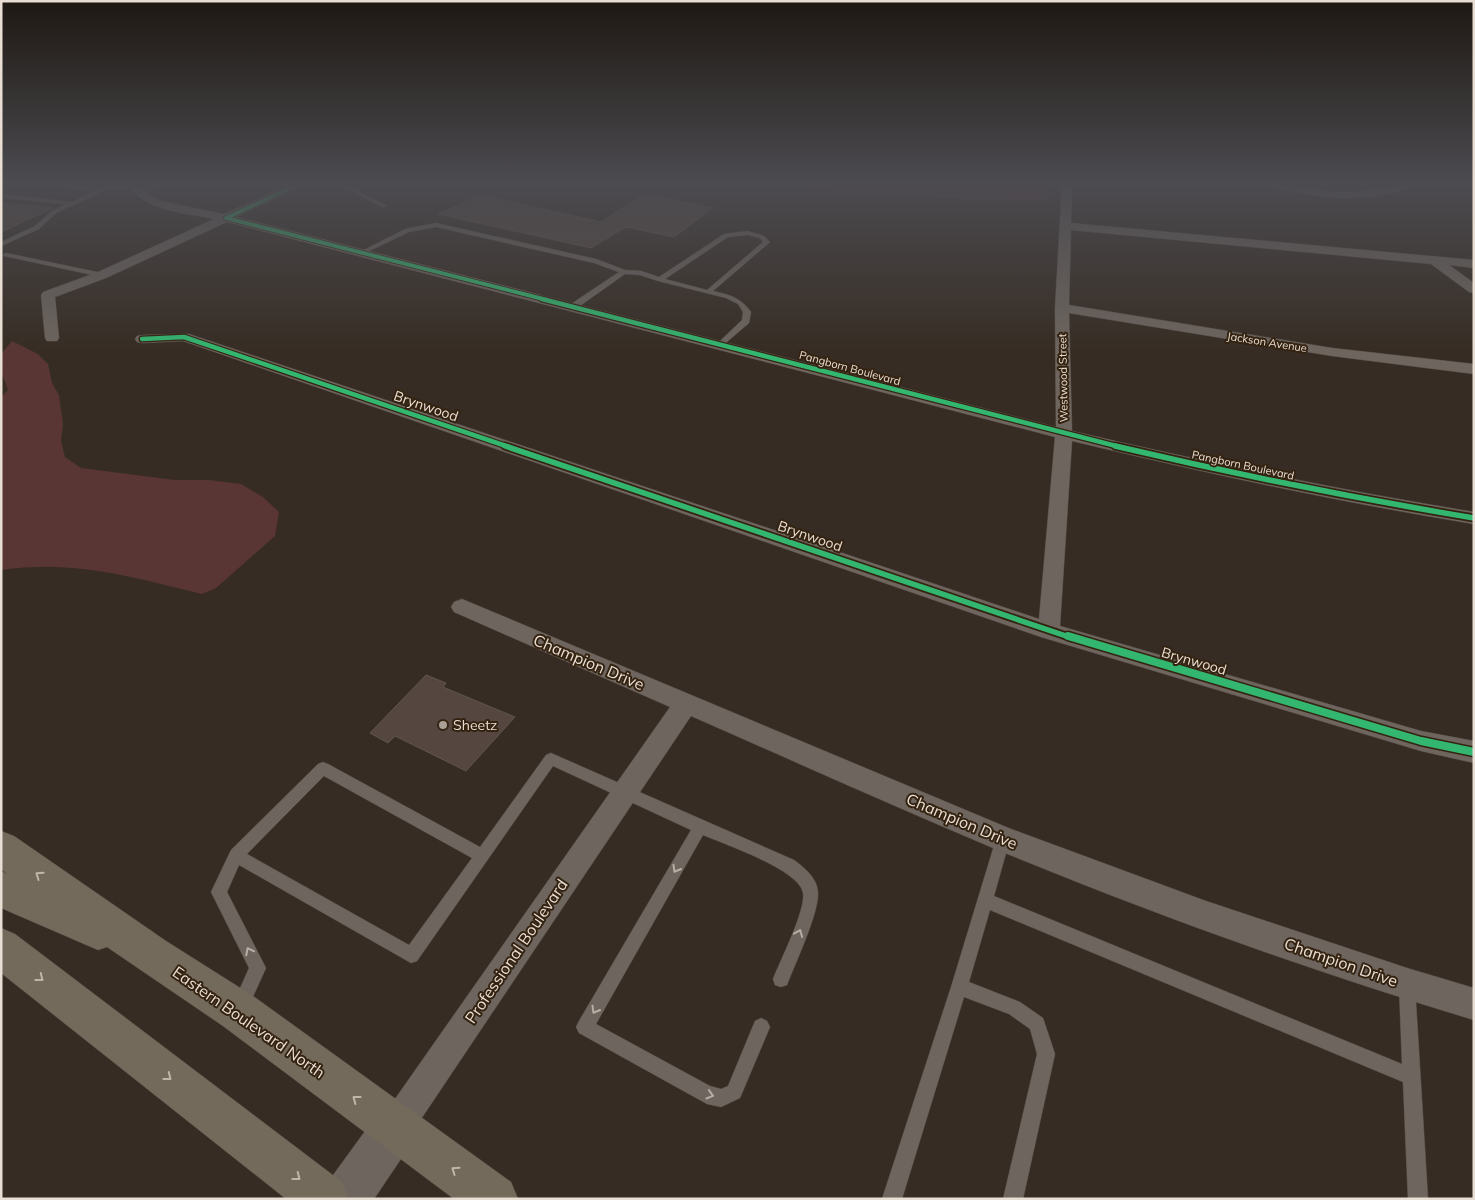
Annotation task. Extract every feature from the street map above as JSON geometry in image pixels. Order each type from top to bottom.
[{"type":"main road","name":"Eastern Boulevard North","points":[[1,848],[152,955],[238,1010],[395,1128],[494,1199]]},
{"type":"main road","points":[[1,889],[152,955]]},
{"type":"main road","points":[[1,948],[325,1199]]},
{"type":"street","points":[[52,338],[48,295],[102,275],[176,241]]},
{"type":"street","name":"Pangborn Boulevard","points":[[319,241],[1064,434],[1210,469],[1388,504],[1474,518]]},
{"type":"street","name":"Westwood Street","points":[[1049,631],[1064,434],[1062,308],[1066,241]]},
{"type":"street","points":[[1224,241],[1474,264]]},
{"type":"street","points":[[1434,261],[1474,289]]},
{"type":"street","name":"Jackson Avenue","points":[[1062,308],[1332,352],[1474,369]]},
{"type":"street","name":"Brynwood","points":[[142,339],[184,337],[1049,631],[1421,741],[1474,752]]},
{"type":"street","name":"Champion Drive","points":[[462,607],[1003,840],[1206,916],[1407,984],[1474,1004]]},
{"type":"street","name":"Professional Boulevard","points":[[345,1199],[686,703]]},
{"type":"lane","points":[[363,252],[384,241]]},
{"type":"lane","points":[[508,241],[596,262],[624,272],[641,273],[660,280],[728,297],[741,303],[748,312],[746,320],[721,345]]},
{"type":"lane","points":[[660,280],[717,241]]},
{"type":"lane","points":[[708,292],[766,241]]},
{"type":"lane","points":[[6,255],[102,275]]},
{"type":"lane","points":[[574,306],[624,272]]},
{"type":"lane","points":[[236,855],[412,955],[551,759],[789,865],[803,876],[811,892],[809,909],[782,979]]},
{"type":"lane","points":[[238,1010],[258,968],[219,892],[236,855],[323,768],[482,856]]},
{"type":"lane","points":[[700,827],[585,1027],[707,1095],[721,1098],[734,1092],[761,1027]]},
{"type":"lane","points":[[892,1199],[959,988],[1003,840]]},
{"type":"lane","points":[[985,900],[1412,1077]]},
{"type":"lane","points":[[1407,984],[1418,1199]]},
{"type":"lane","points":[[959,988],[1014,1008],[1037,1024],[1046,1054],[1013,1199]]},
{"type":"shaded area","points":[[12,341],[38,354],[48,364],[52,383],[59,395],[63,424],[61,441],[65,457],[81,468],[175,480],[209,480],[241,484],[263,497],[279,512],[275,536],[216,588],[202,594],[127,576],[78,568],[28,567],[1,570],[1,397],[8,390],[1,371],[1,354]]},
{"type":"building","points":[[560,241],[603,241],[591,248]]},
{"type":"building","name":"Sheetz","points":[[426,675],[446,683],[443,687],[515,717],[466,771],[395,736],[388,743],[370,733]]},
{"type":"cycle path","points":[[319,241],[1064,434],[1211,469],[1388,504],[1474,518]]},
{"type":"cycle path","points":[[142,339],[184,337],[1049,631],[1421,741],[1474,752]]},
{"type":"place","name":"Sheetz","points":[[443,725]]}]
